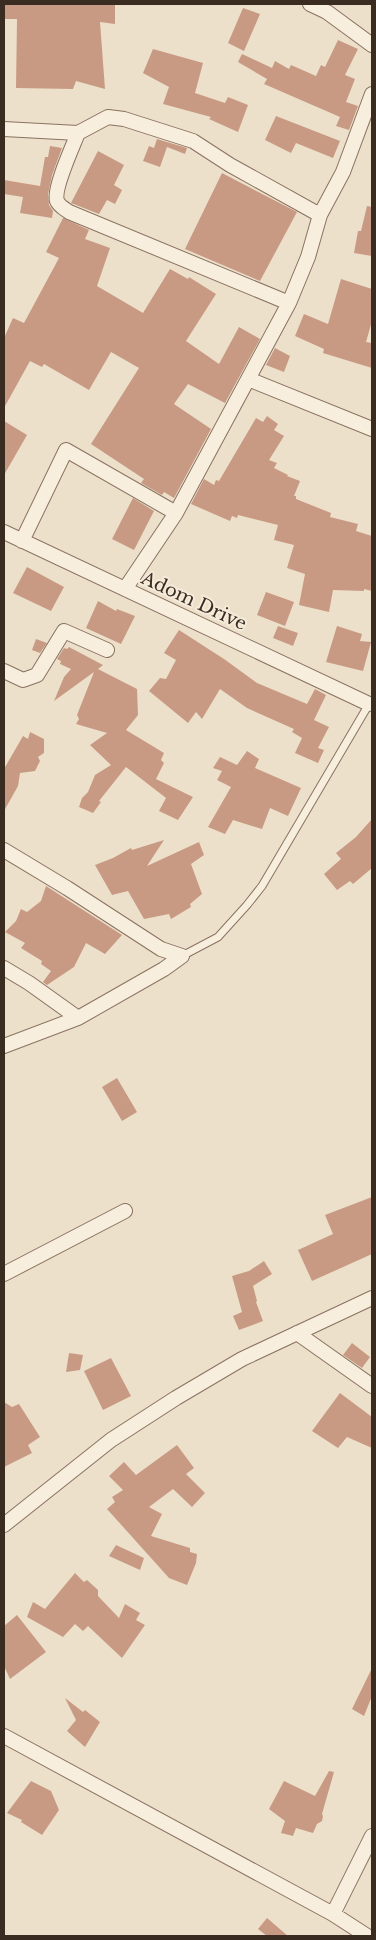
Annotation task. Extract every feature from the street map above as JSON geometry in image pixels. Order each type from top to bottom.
[{"type":"street","points":[[310,4],[327,12],[372,45]]},
{"type":"street","points":[[125,589],[176,512],[289,303],[308,257],[320,215],[343,172],[372,94]]},
{"type":"street","points":[[4,128],[78,133],[108,117],[124,120],[193,141],[230,165],[320,215]]},
{"type":"street","points":[[78,133],[66,161],[57,191],[56,199],[60,205],[69,212],[289,303]]},
{"type":"street","points":[[248,379],[372,429]]},
{"type":"street","points":[[22,541],[66,450],[176,512]]},
{"type":"street","name":"Adom Drive","points":[[4,532],[370,704]]},
{"type":"street","points":[[4,671],[23,680],[37,674],[64,631],[107,650]]},
{"type":"street","points":[[4,850],[68,888],[161,949],[182,956]]},
{"type":"street","points":[[4,1046],[78,1018],[164,969],[182,956]]},
{"type":"street","points":[[4,968],[29,983],[78,1018]]},
{"type":"street","points":[[4,1274],[125,1211]]},
{"type":"street","points":[[4,1525],[111,1440],[176,1398],[242,1359],[372,1298]]},
{"type":"street","points":[[297,1333],[372,1386]]},
{"type":"street","points":[[4,1736],[333,1914],[367,1936]]},
{"type":"street","points":[[333,1914],[372,1836]]},
{"type":"lane","points":[[182,956],[218,937],[262,886],[370,704]]},
{"type":"building","points":[[4,4],[115,4],[115,24],[100,22],[105,89],[76,81],[73,89],[16,88],[17,19],[4,19]]},
{"type":"building","points":[[243,8],[260,14],[244,51],[228,43]]},
{"type":"building","points":[[338,40],[358,49],[345,75],[355,79],[346,102],[358,106],[349,130],[336,126],[340,117],[264,84],[267,79],[238,62],[242,54],[272,68],[275,61],[289,69],[291,65],[316,76],[321,65],[325,67]]},
{"type":"building","points":[[153,49],[203,63],[195,93],[225,103],[228,97],[248,105],[238,132],[209,119],[211,117],[163,104],[169,87],[143,73]]},
{"type":"building","points":[[276,116],[340,141],[333,158],[296,143],[291,153],[265,140]]},
{"type":"building","points":[[157,139],[187,148],[185,154],[167,147],[160,167],[143,161],[149,146],[154,148]]},
{"type":"building","points":[[50,146],[62,148],[52,175],[48,194],[49,205],[53,211],[52,218],[20,213],[23,197],[4,194],[4,180],[40,186],[45,157],[48,157]]},
{"type":"building","points":[[98,151],[124,165],[114,185],[122,190],[115,204],[107,200],[99,214],[71,203]]},
{"type":"building","points":[[222,173],[297,212],[260,281],[185,249]]},
{"type":"building","points":[[367,206],[372,207],[372,256],[354,253],[358,231],[361,231]]},
{"type":"building","points":[[63,218],[89,230],[85,239],[110,248],[97,286],[143,313],[170,269],[188,279],[189,277],[216,294],[186,341],[219,364],[239,327],[260,339],[225,403],[188,384],[174,404],[211,429],[174,498],[164,492],[162,495],[141,483],[144,479],[91,444],[139,368],[111,352],[89,390],[44,364],[42,367],[30,361],[4,408],[4,338],[13,318],[24,323],[59,258],[46,252]]},
{"type":"building","points":[[341,279],[372,289],[372,321],[366,342],[372,343],[372,368],[323,353],[324,349],[295,336],[304,314],[328,324]]},
{"type":"building","points":[[275,348],[290,356],[284,372],[266,365]]},
{"type":"building","points":[[267,416],[278,424],[274,430],[284,436],[269,460],[277,463],[274,468],[300,481],[294,496],[296,496],[296,499],[331,513],[330,517],[358,524],[356,531],[372,536],[372,591],[364,589],[364,591],[333,590],[329,612],[299,605],[305,574],[287,568],[294,545],[274,540],[278,525],[238,515],[237,518],[232,516],[230,521],[191,504],[204,479],[214,485],[216,480],[219,481],[256,418],[263,422]]},
{"type":"building","points":[[4,421],[27,435],[4,475]]},
{"type":"building","points":[[133,498],[154,511],[134,550],[112,539]]},
{"type":"building","points":[[27,567],[64,587],[51,611],[13,593]]},
{"type":"building","points":[[266,592],[294,602],[285,626],[257,615]]},
{"type":"building","points":[[98,601],[116,611],[117,609],[135,616],[121,644],[86,628]]},
{"type":"building","points":[[278,626],[298,633],[293,646],[273,638]]},
{"type":"building","points":[[337,626],[362,634],[360,641],[371,642],[363,671],[326,662]]},
{"type":"building","points":[[179,630],[257,683],[307,704],[315,689],[326,695],[314,720],[329,727],[318,748],[324,750],[318,763],[295,753],[302,738],[292,732],[294,729],[247,708],[220,689],[202,719],[196,712],[188,723],[149,691],[160,678],[166,679],[176,660],[164,653]]},
{"type":"building","points":[[36,639],[47,643],[40,653],[32,650]]},
{"type":"building","points":[[69,647],[103,665],[98,669],[137,689],[138,715],[126,730],[164,753],[161,760],[164,763],[156,779],[193,797],[178,820],[159,811],[166,798],[126,767],[99,801],[101,802],[93,813],[79,807],[95,775],[111,765],[90,745],[107,733],[76,724],[79,719],[77,715],[94,672],[54,701],[64,677],[71,669],[60,664],[61,661],[57,659],[64,648],[67,649]]},
{"type":"building","points":[[30,732],[44,739],[44,753],[38,757],[40,761],[35,771],[20,773],[18,786],[4,811],[4,769],[23,736],[28,739]]},
{"type":"building","points":[[247,751],[259,759],[255,768],[301,788],[288,816],[270,808],[262,829],[233,820],[225,834],[208,827],[231,787],[217,780],[222,771],[213,768],[220,757],[237,765]]},
{"type":"building","points":[[372,819],[372,868],[353,884],[350,881],[337,890],[324,874],[341,859],[336,853],[356,837]]},
{"type":"building","points":[[164,840],[147,866],[199,842],[204,855],[191,864],[202,894],[190,904],[191,907],[171,919],[169,914],[144,919],[128,891],[112,895],[95,865],[131,848],[132,850]]},
{"type":"building","points":[[46,886],[122,935],[105,954],[86,943],[74,967],[47,985],[43,982],[51,971],[41,964],[42,961],[21,948],[25,943],[5,932],[16,921],[21,909],[27,912],[41,901]]},
{"type":"building","points":[[117,1078],[137,1112],[122,1121],[102,1087]]},
{"type":"building","points":[[372,1197],[372,1254],[312,1281],[298,1250],[333,1234],[325,1215]]},
{"type":"building","points":[[264,1261],[272,1274],[253,1286],[256,1302],[263,1321],[239,1330],[233,1316],[242,1312],[232,1276],[249,1271]]},
{"type":"building","points":[[352,1343],[370,1357],[362,1368],[343,1355]]},
{"type":"building","points":[[69,1353],[83,1355],[80,1370],[66,1372]]},
{"type":"building","points":[[111,1358],[131,1396],[103,1410],[84,1371]]},
{"type":"building","points":[[340,1393],[372,1417],[372,1448],[347,1437],[338,1448],[312,1431]]},
{"type":"building","points":[[4,1402],[12,1407],[19,1404],[40,1437],[28,1445],[32,1453],[4,1467]]},
{"type":"building","points":[[177,1445],[194,1468],[186,1474],[205,1493],[192,1507],[173,1489],[149,1507],[162,1514],[151,1536],[190,1548],[190,1552],[197,1554],[196,1563],[187,1585],[169,1578],[107,1509],[115,1502],[112,1497],[123,1490],[109,1476],[124,1462],[136,1475]]},
{"type":"building","points":[[116,1545],[144,1558],[140,1570],[109,1556]]},
{"type":"building","points":[[75,1573],[84,1582],[87,1580],[98,1590],[98,1596],[119,1618],[125,1604],[140,1613],[136,1620],[145,1625],[122,1658],[88,1626],[83,1631],[75,1624],[63,1637],[27,1617],[33,1602],[45,1609]]},
{"type":"building","points":[[17,1615],[46,1652],[10,1679],[4,1666],[4,1626]]},
{"type":"building","points":[[372,1668],[372,1696],[364,1716],[352,1709]]},
{"type":"building","points":[[65,1698],[100,1722],[85,1747],[67,1731],[76,1720]]},
{"type":"building","points":[[329,1771],[334,1772],[322,1814],[322,1821],[317,1824],[313,1833],[296,1828],[293,1836],[281,1833],[285,1821],[269,1809],[284,1781],[315,1796]]},
{"type":"building","points":[[31,1781],[51,1791],[59,1810],[42,1835],[21,1822],[22,1820],[7,1813]]},
{"type":"building","points":[[267,1918],[288,1936],[267,1936],[258,1929]]}]
